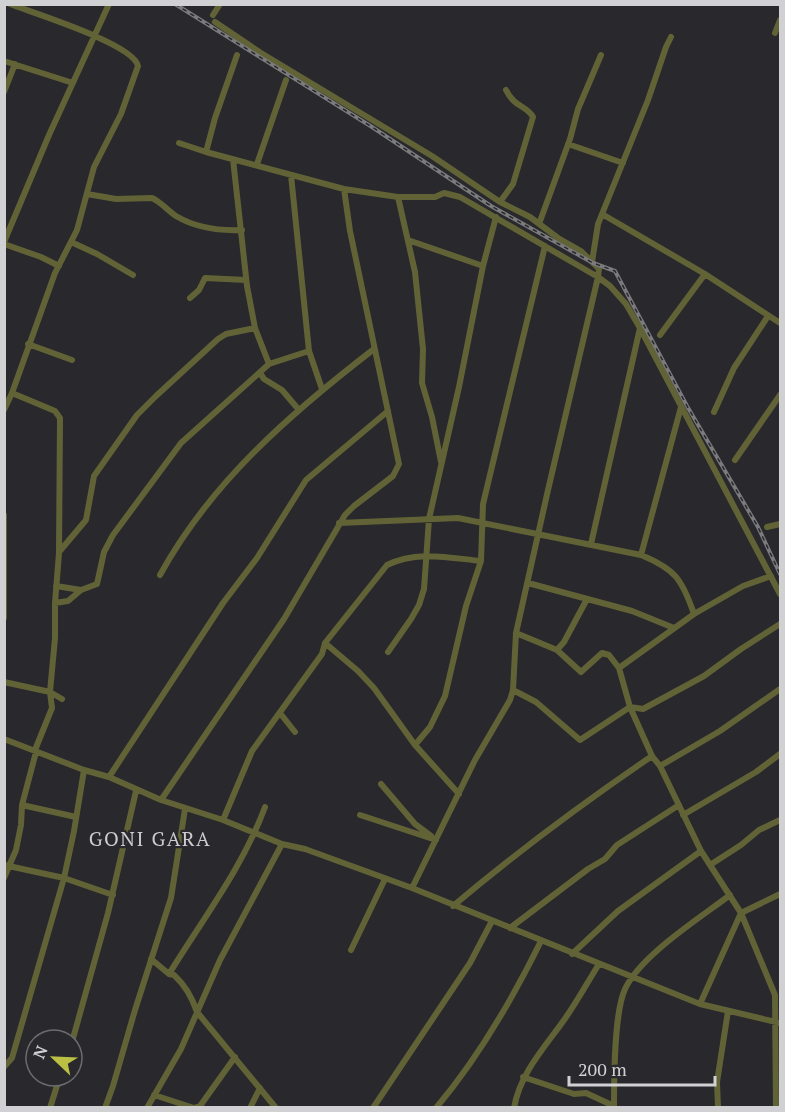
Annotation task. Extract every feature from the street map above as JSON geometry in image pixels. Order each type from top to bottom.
[{"type":"street","points":[[4,410],[59,266],[77,230],[94,167],[121,114],[138,66],[134,58],[95,35],[10,4]]},
{"type":"street","points":[[59,266],[4,243],[8,224],[109,4]]},
{"type":"street","points":[[220,4],[214,19],[270,58],[432,156],[500,202],[530,217],[558,238],[581,251],[599,269],[516,633],[513,690],[502,717],[475,760],[412,888]]},
{"type":"street","points":[[775,33],[780,20]]},
{"type":"street","points":[[592,262],[602,214],[671,37]]},
{"type":"street","points":[[206,152],[214,118],[237,55]]},
{"type":"street","points":[[539,224],[578,109],[601,55]]},
{"type":"street","points":[[4,61],[73,83]]},
{"type":"street","points":[[4,92],[15,64]]},
{"type":"street","points":[[257,164],[286,80]]},
{"type":"street","points":[[500,202],[513,184],[533,117],[529,111],[514,104],[506,90]]},
{"type":"street","points":[[179,143],[344,189],[398,198],[435,197],[444,193],[454,195],[546,246],[610,286],[626,304],[640,328],[780,594]]},
{"type":"street","points":[[568,144],[623,163]]},
{"type":"street","points":[[233,159],[246,280],[255,328],[269,364]]},
{"type":"street","points":[[291,175],[309,351],[322,389]]},
{"type":"street","points":[[161,800],[284,619],[339,523],[354,506],[393,477],[399,464],[350,231],[344,189]]},
{"type":"street","points":[[87,194],[116,199],[152,198],[176,216],[201,226],[220,231],[242,230]]},
{"type":"street","points":[[398,198],[415,272],[423,349],[422,383],[442,462]]},
{"type":"street","points":[[602,214],[705,273],[780,323]]},
{"type":"street","points":[[388,652],[419,605],[424,589],[429,519],[483,266],[496,217]]},
{"type":"street","points":[[408,240],[483,266]]},
{"type":"street","points":[[71,242],[97,254],[132,275]]},
{"type":"street","points":[[415,745],[430,727],[445,696],[466,606],[481,561],[483,504],[546,246]]},
{"type":"street","points":[[660,335],[705,273]]},
{"type":"street","points":[[190,298],[199,290],[205,278],[246,280]]},
{"type":"street","points":[[714,412],[734,368],[768,316]]},
{"type":"street","points":[[59,553],[86,520],[94,476],[137,415],[218,339],[226,334],[255,328]]},
{"type":"street","points":[[591,544],[640,328]]},
{"type":"street","points":[[28,344],[72,360]]},
{"type":"street","points":[[159,575],[196,518],[221,485],[322,389],[374,349]]},
{"type":"street","points":[[55,603],[68,601],[81,590],[98,582],[104,552],[113,535],[182,443],[269,364],[309,351]]},
{"type":"street","points":[[260,373],[264,379],[282,390],[298,411]]},
{"type":"street","points":[[4,878],[7,866],[16,850],[22,806],[35,751],[52,708],[50,693],[59,553],[60,418],[56,411],[12,393]]},
{"type":"street","points":[[735,460],[780,395]]},
{"type":"street","points":[[640,555],[681,407]]},
{"type":"street","points":[[109,777],[223,603],[257,558],[306,480],[388,411]]},
{"type":"street","points":[[4,515],[4,618]]},
{"type":"street","points":[[339,523],[458,518],[640,555],[662,564],[674,574],[685,588],[694,614]]},
{"type":"street","points":[[767,527],[780,524]]},
{"type":"street","points":[[223,820],[252,751],[322,654],[325,643],[387,566],[397,560],[428,555],[481,561]]},
{"type":"street","points":[[619,668],[694,614],[743,586],[771,576]]},
{"type":"street","points":[[528,583],[632,611],[674,628]]},
{"type":"street","points":[[56,586],[81,590]]},
{"type":"street","points":[[558,650],[587,599]]},
{"type":"street","points":[[513,690],[536,702],[580,740],[630,707],[643,709],[704,676],[780,624]]},
{"type":"street","points":[[516,633],[558,650],[581,672],[602,653],[609,655],[619,668],[630,707],[652,756],[660,766],[701,851],[741,913],[775,995],[778,1023],[776,1107]]},
{"type":"street","points":[[325,643],[374,688],[415,745],[459,794]]},
{"type":"street","points":[[4,682],[50,693],[62,699]]},
{"type":"street","points":[[660,766],[720,731],[780,689]]},
{"type":"street","points":[[280,713],[295,732]]},
{"type":"street","points":[[4,739],[84,770],[109,777],[161,800],[412,888],[700,1004],[778,1023]]},
{"type":"street","points":[[683,814],[756,772],[780,754]]},
{"type":"street","points":[[453,906],[503,863],[580,805],[652,756]]},
{"type":"street","points":[[4,1067],[12,1058],[63,878],[84,770]]},
{"type":"street","points":[[381,784],[414,824],[436,840]]},
{"type":"street","points":[[76,1028],[113,895],[136,790]]},
{"type":"street","points":[[510,928],[588,869],[605,859],[617,845],[679,805]]},
{"type":"street","points":[[22,806],[76,817]]},
{"type":"street","points":[[169,974],[256,833],[265,807]]},
{"type":"street","points":[[105,1107],[171,898],[185,808]]},
{"type":"street","points":[[360,815],[436,840]]},
{"type":"street","points":[[710,865],[759,830],[780,820]]},
{"type":"street","points":[[147,1107],[180,1049],[220,960],[282,844]]},
{"type":"street","points":[[572,954],[618,911],[701,851]]},
{"type":"street","points":[[7,866],[63,878],[113,895]]},
{"type":"street","points":[[351,950],[386,879]]},
{"type":"street","points":[[700,1004],[741,913],[780,894]]},
{"type":"street","points":[[524,1077],[574,1094],[586,1093],[614,1106],[618,1021],[620,1002],[626,988],[651,956],[730,895]]},
{"type":"street","points":[[373,1107],[470,963],[492,921]]},
{"type":"street","points":[[436,1107],[459,1080],[516,992],[541,941]]},
{"type":"street","points":[[151,959],[184,985],[192,996],[197,1012],[276,1107]]},
{"type":"street","points":[[514,1107],[516,1093],[524,1077],[566,1017],[599,964]]},
{"type":"street","points":[[718,1107],[717,1082],[728,1011]]},
{"type":"street","points":[[154,1095],[194,1107],[200,1106],[235,1057]]},
{"type":"street","points":[[50,1107],[56,1088]]},
{"type":"street","points":[[250,1107],[260,1088]]},
{"type":"railway","points":[[175,4],[372,127],[491,206],[593,263],[615,271],[687,406],[758,527],[780,574]]},
{"type":"district","name":"GONI GARA","points":[[150,839]]}]
